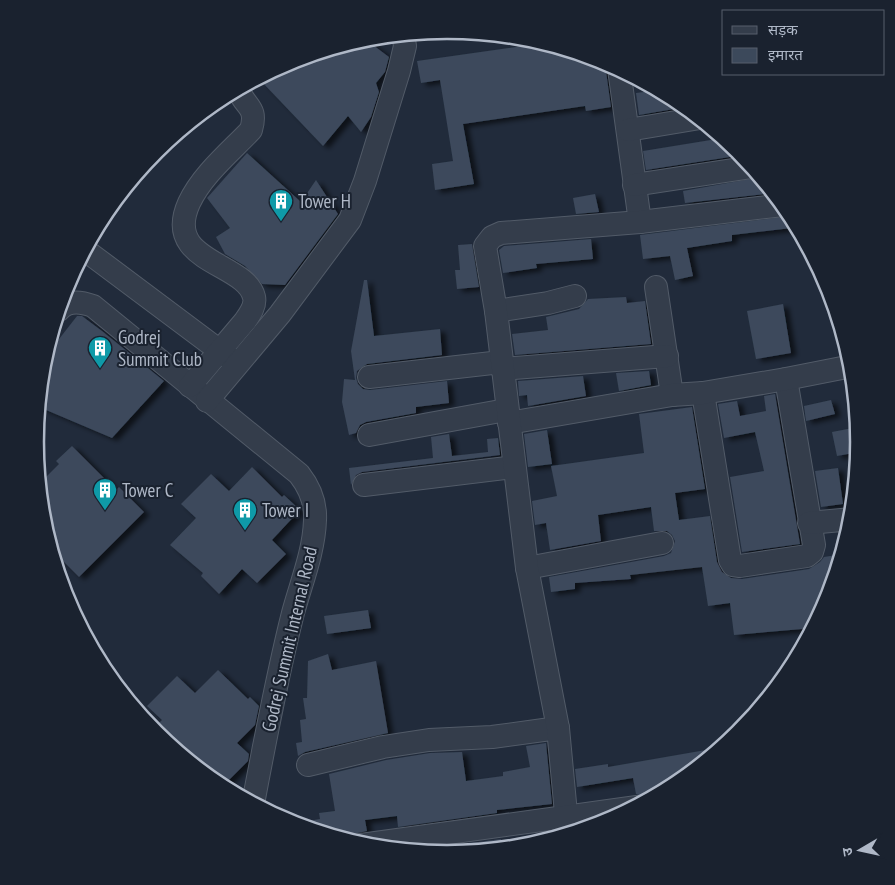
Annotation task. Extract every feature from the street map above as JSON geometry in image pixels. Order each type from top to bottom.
[{"type":"street","points":[[208,401],[280,314],[350,220],[365,181],[399,71],[405,46],[404,41]]},
{"type":"street","points":[[620,77],[640,222]]},
{"type":"street","points":[[190,386],[249,316],[254,298],[250,289],[239,278],[206,260],[195,249],[187,238],[184,220],[188,204],[198,187],[251,130],[254,119],[252,109],[242,95]]},
{"type":"street","points":[[628,130],[690,120]]},
{"type":"street","points":[[634,185],[744,168]]},
{"type":"street","points":[[567,826],[558,728],[527,568],[496,311],[485,246],[492,237],[501,233],[640,222],[774,205]]},
{"type":"street","points":[[91,254],[221,350],[238,365]]},
{"type":"street","points":[[656,287],[672,395]]},
{"type":"street","points":[[496,311],[548,303],[575,296]]},
{"type":"street","name":"Godrej Summit Internal Road","points":[[68,303],[77,302],[93,306],[299,474],[308,486],[313,499],[315,520],[309,558],[293,614],[254,796]]},
{"type":"street","points":[[369,377],[502,366],[666,356]]},
{"type":"street","points":[[368,435],[703,392],[844,368]]},
{"type":"street","points":[[703,392],[730,560],[733,565],[806,556],[812,552],[814,545],[786,379]]},
{"type":"street","points":[[364,484],[514,467]]},
{"type":"street","points":[[809,523],[843,521]]},
{"type":"street","points":[[527,568],[662,543]]},
{"type":"street","points":[[308,765],[383,747],[420,741],[492,737],[558,728]]},
{"type":"street","points":[[391,842],[567,826],[596,818]]},
{"type":"building","points":[[374,46],[389,57],[385,72],[376,83],[379,92],[371,117],[361,132],[348,116],[323,146],[263,83],[318,60]]},
{"type":"building","points":[[522,46],[552,53],[606,71],[611,107],[586,111],[585,106],[463,124],[474,184],[435,190],[432,164],[453,161],[440,80],[421,83],[417,61]]},
{"type":"building","points":[[647,92],[675,109],[639,115],[636,93]]},
{"type":"building","points":[[714,139],[733,157],[646,170],[643,151]]},
{"type":"building","name":"Tower H","points":[[247,153],[301,202],[316,180],[338,214],[285,285],[262,284],[245,266],[225,254],[216,237],[230,228],[207,198]]},
{"type":"building","points":[[753,178],[766,194],[685,203],[683,191]]},
{"type":"building","points":[[595,194],[599,212],[576,214],[573,198]]},
{"type":"building","points":[[782,217],[789,228],[732,235],[732,241],[687,248],[693,276],[675,280],[670,256],[643,259],[640,235]]},
{"type":"building","points":[[591,239],[593,259],[536,264],[537,268],[503,273],[499,250],[504,246]]},
{"type":"building","points":[[472,244],[479,287],[457,289],[455,270],[460,270],[458,245]]},
{"type":"building","points":[[364,280],[367,280],[374,336],[440,329],[442,355],[367,364],[357,371],[356,378],[358,384],[363,389],[370,390],[447,381],[449,403],[416,407],[416,413],[366,422],[360,425],[356,433],[349,435],[342,402],[344,379],[355,380],[351,351]]},
{"type":"building","points":[[626,297],[627,303],[645,301],[651,344],[515,355],[512,334],[548,330],[546,317],[579,309],[588,299]]},
{"type":"building","points":[[783,304],[791,353],[756,359],[747,311]]},
{"type":"building","name":"Godrej Summit Club","points":[[77,316],[82,316],[164,381],[112,438],[45,410],[47,390],[57,341]]},
{"type":"building","points":[[649,371],[651,385],[619,391],[616,373]]},
{"type":"building","points":[[583,376],[586,396],[528,406],[527,395],[519,396],[518,381]]},
{"type":"building","points":[[775,394],[800,544],[742,552],[730,477],[764,471],[755,432],[724,438],[718,404],[737,401],[740,416],[766,411],[764,396]]},
{"type":"building","points":[[831,400],[835,414],[806,421],[804,406]]},
{"type":"building","points":[[692,407],[705,489],[675,493],[679,520],[710,516],[717,562],[722,572],[731,578],[742,579],[809,569],[824,557],[835,555],[821,597],[806,629],[734,635],[730,603],[708,606],[702,567],[630,575],[631,579],[575,583],[575,589],[551,592],[549,577],[664,556],[671,553],[675,541],[667,531],[654,531],[651,507],[598,515],[601,541],[550,550],[546,523],[535,525],[532,501],[557,496],[551,466],[644,453],[639,414]]},
{"type":"building","points":[[850,428],[851,454],[837,456],[832,432]]},
{"type":"building","points":[[547,430],[552,464],[528,467],[524,434]]},
{"type":"building","points":[[449,434],[452,456],[488,452],[487,439],[498,438],[500,455],[362,472],[356,475],[351,485],[349,468],[433,458],[431,437]]},
{"type":"building","name":"Tower C","points":[[72,446],[116,490],[119,487],[144,512],[79,577],[62,560],[52,521],[46,477],[59,464],[56,461]]},
{"type":"building","name":"Tower I","points":[[252,467],[282,497],[284,495],[300,510],[272,540],[286,554],[257,583],[242,569],[219,594],[201,576],[203,573],[170,545],[196,518],[181,504],[211,474],[229,491]]},
{"type":"building","points":[[838,468],[843,504],[821,507],[815,471]]},
{"type":"building","points":[[368,610],[371,628],[327,634],[324,616]]},
{"type":"building","points":[[328,654],[332,670],[376,661],[388,733],[305,752],[298,756],[296,743],[302,742],[300,720],[306,719],[303,698],[307,698],[308,661]]},
{"type":"building","points":[[218,670],[248,699],[250,697],[259,706],[255,725],[237,743],[249,754],[248,761],[228,781],[181,746],[158,724],[162,720],[147,706],[177,676],[195,693]]},
{"type":"building","points":[[546,743],[552,804],[497,810],[497,813],[398,827],[397,816],[365,820],[367,831],[353,834],[307,821],[320,819],[319,813],[335,811],[329,774],[386,760],[430,753],[462,752],[466,781],[503,776],[503,772],[530,767],[526,746]]},
{"type":"building","points":[[710,749],[672,778],[641,796],[636,794],[633,778],[577,787],[575,769],[608,764],[608,767]]},
{"type":"building","points":[[501,839],[500,843],[449,846]]},
{"type":"place","name":"Tower H","points":[[281,222]]},
{"type":"place","name":"Godrej Summit Club","points":[[100,369]]},
{"type":"place","name":"Tower C","points":[[105,511]]},
{"type":"place","name":"Tower I","points":[[245,531]]}]
